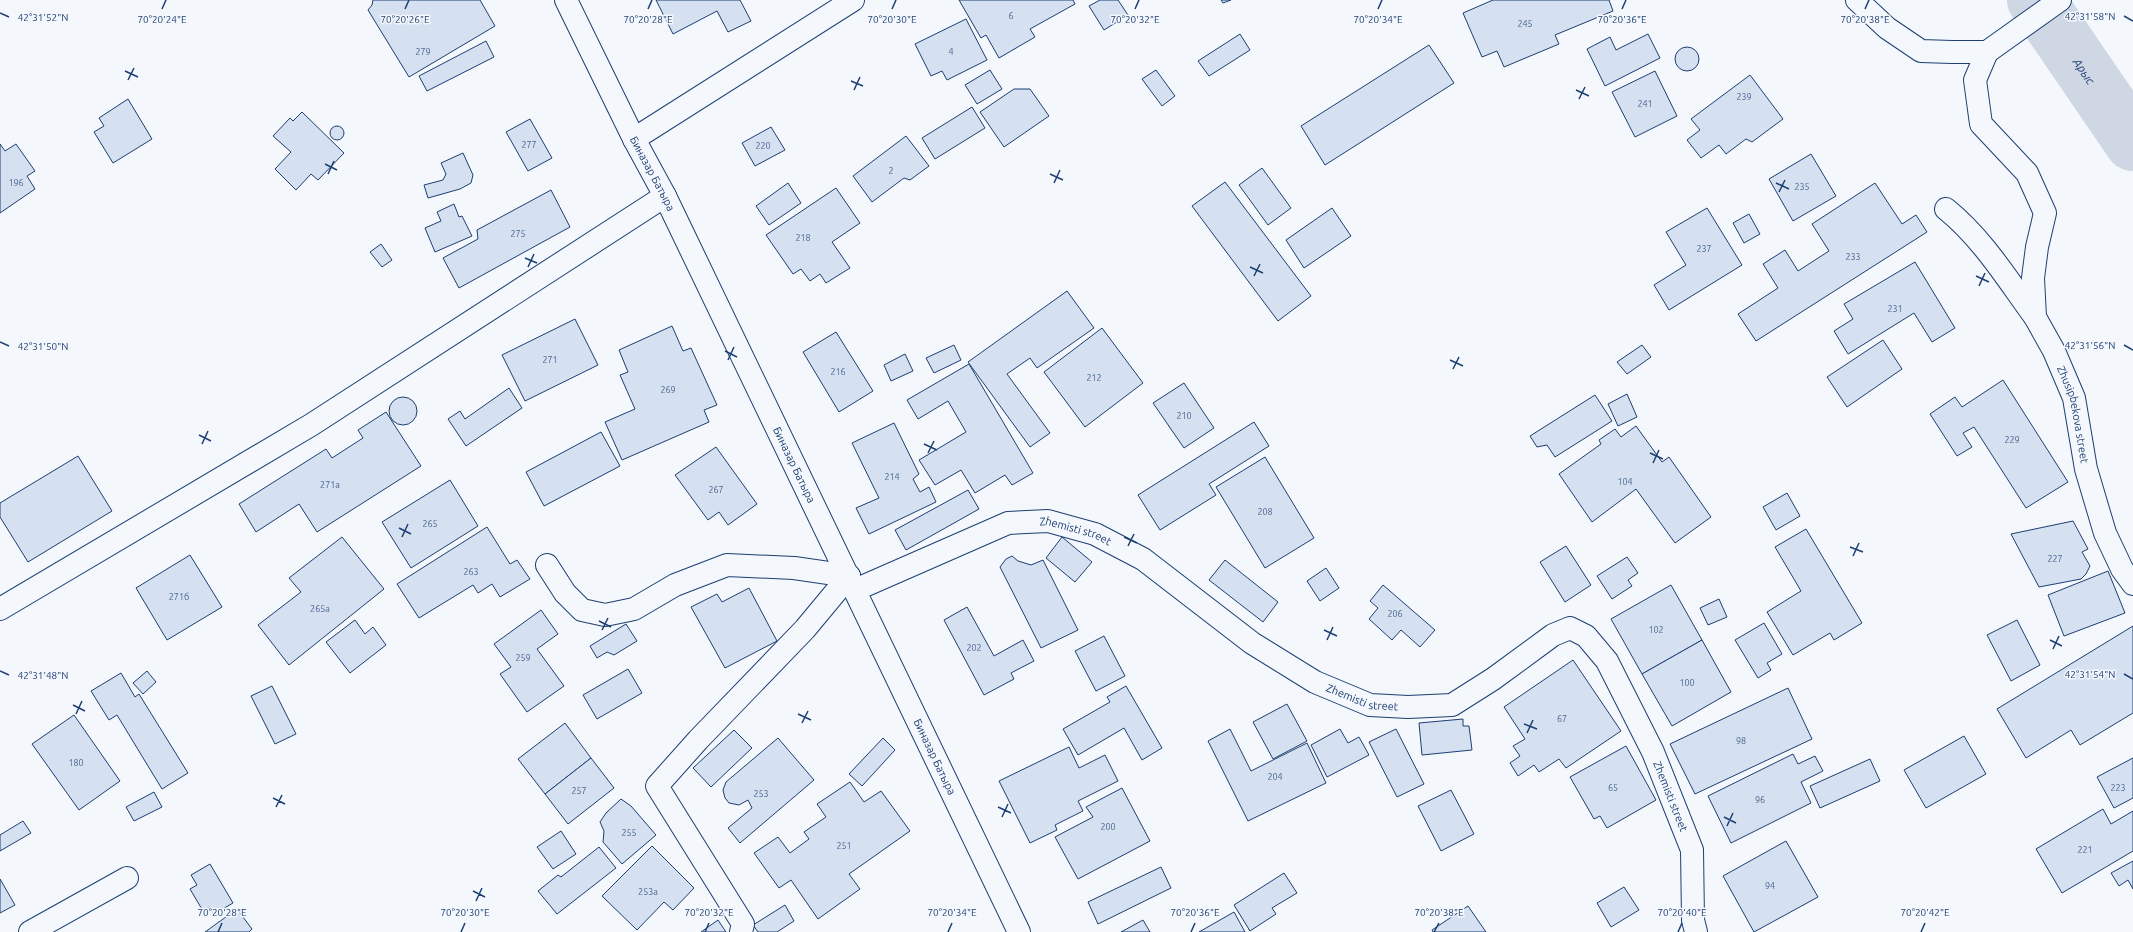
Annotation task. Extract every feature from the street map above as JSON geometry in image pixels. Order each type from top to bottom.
[{"type":"street","name":"Биназар Батыра","points":[[566,0],[634,139],[665,196],[1019,932]]},
{"type":"street","points":[[634,139],[853,0]]},
{"type":"street","points":[[1857,0],[1886,28],[1921,51],[1986,52],[2060,0]]},
{"type":"street","name":"Zhusipbekova street","points":[[1986,52],[1975,80],[1981,124],[2027,173],[2045,213],[2037,247],[2033,278],[2034,317],[2054,351],[2074,398],[2086,469],[2104,533],[2122,570],[2133,584]]},
{"type":"street","points":[[0,608],[311,425],[665,196]]},
{"type":"street","points":[[1946,209],[1962,221],[1982,243],[2034,317]]},
{"type":"street","name":"Zhemisti street","points":[[852,583],[1008,523],[1048,521],[1095,534],[1143,559],[1252,643],[1315,682],[1370,705],[1408,707],[1452,705],[1493,679],[1553,635],[1570,628],[1586,636],[1607,661],[1653,752],[1680,816],[1692,850],[1694,920],[1696,932]]},
{"type":"street","points":[[547,565],[565,593],[582,610],[605,616],[634,609],[675,585],[727,565],[794,568],[852,583]]},
{"type":"street","points":[[741,932],[743,924],[657,786],[698,740],[805,629],[852,583]]},
{"type":"street","points":[[30,932],[127,878]]},
{"type":"building","points":[[373,0],[480,0],[495,26],[409,77],[368,10],[372,5]]},
{"type":"building","points":[[656,0],[740,0],[751,21],[728,32],[717,11],[673,34]]},
{"type":"building","points":[[959,0],[1073,0],[1075,4],[1030,29],[1035,37],[999,58],[986,35],[981,38]]},
{"type":"building","points":[[1100,0],[1118,0],[1128,15],[1104,30],[1089,6]]},
{"type":"building","points":[[1221,0],[1231,0],[1223,3]]},
{"type":"building","points":[[1493,0],[1609,0],[1613,11],[1555,35],[1559,44],[1504,67],[1497,51],[1482,57],[1463,13]]},
{"type":"building","points":[[966,19],[987,60],[947,80],[942,71],[931,76],[915,44]]},
{"type":"building","points":[[1240,34],[1250,50],[1209,76],[1198,61]]},
{"type":"building","points":[[1648,34],[1660,58],[1605,86],[1587,49],[1610,37],[1616,50]]},
{"type":"building","points":[[486,41],[494,57],[427,91],[419,76]]},
{"type":"building","points":[[1429,45],[1454,83],[1325,165],[1301,126]]},
{"type":"building","points":[[1687,47],[1696,50],[1699,59],[1696,68],[1687,71],[1678,68],[1675,59],[1678,50]]},
{"type":"building","points":[[990,70],[1002,89],[977,104],[965,85]]},
{"type":"building","points":[[1156,70],[1175,96],[1162,106],[1142,79]]},
{"type":"building","points":[[1655,71],[1677,116],[1635,137],[1612,92]]},
{"type":"building","points":[[1750,75],[1783,119],[1752,142],[1746,139],[1726,154],[1719,145],[1701,158],[1687,140],[1700,130],[1691,119]]},
{"type":"building","points":[[1014,89],[1030,89],[1049,116],[1004,147],[980,112]]},
{"type":"building","points":[[128,99],[152,139],[113,163],[94,132],[104,126],[99,118]]},
{"type":"building","points":[[972,107],[985,128],[935,159],[922,138]]},
{"type":"building","points":[[302,112],[344,153],[318,180],[311,174],[296,190],[275,169],[291,152],[273,136],[290,118],[293,121]]},
{"type":"building","points":[[530,119],[552,158],[528,171],[506,132]]},
{"type":"building","points":[[337,126],[342,128],[344,133],[342,138],[337,140],[332,138],[330,133],[332,128]]},
{"type":"building","points":[[771,127],[785,150],[755,166],[742,143]]},
{"type":"building","points":[[906,136],[929,166],[910,180],[904,178],[872,202],[853,176]]},
{"type":"building","points":[[0,144],[5,151],[16,144],[35,171],[27,176],[35,189],[0,213]]},
{"type":"building","points":[[463,153],[473,175],[471,183],[460,189],[428,198],[424,185],[443,180],[446,174],[441,163]]},
{"type":"building","points":[[1811,154],[1836,196],[1793,221],[1769,179]]},
{"type":"building","points":[[1262,168],[1291,208],[1268,225],[1239,185]]},
{"type":"building","points":[[1225,182],[1311,296],[1278,321],[1192,206]]},
{"type":"building","points":[[788,183],[801,203],[769,225],[756,206]]},
{"type":"building","points":[[1875,183],[1902,224],[1916,215],[1927,232],[1756,341],[1738,314],[1778,288],[1763,264],[1785,250],[1798,271],[1829,251],[1812,224]]},
{"type":"building","points":[[836,188],[860,223],[832,242],[850,268],[826,283],[820,274],[810,281],[801,269],[793,274],[766,235]]},
{"type":"building","points":[[551,190],[570,227],[459,288],[443,258],[478,239],[477,230]]},
{"type":"building","points":[[454,204],[459,217],[462,216],[472,236],[435,252],[425,228],[441,221],[437,212]]},
{"type":"building","points":[[1332,208],[1351,236],[1304,268],[1286,240]]},
{"type":"building","points":[[1707,208],[1742,265],[1669,310],[1654,285],[1686,265],[1666,232]]},
{"type":"building","points":[[1749,214],[1760,234],[1744,243],[1733,223]]},
{"type":"building","points":[[381,244],[392,260],[382,267],[370,252]]},
{"type":"building","points":[[1915,262],[1955,328],[1932,342],[1914,313],[1848,354],[1834,331],[1853,319],[1844,304]]},
{"type":"building","points":[[1067,291],[1094,328],[1037,368],[1030,358],[1007,374],[1050,433],[1030,447],[968,362]]},
{"type":"building","points":[[575,319],[598,365],[525,401],[502,355]]},
{"type":"building","points":[[672,326],[683,351],[691,348],[717,405],[704,410],[709,422],[622,460],[605,422],[635,409],[620,375],[628,372],[619,350]]},
{"type":"building","points":[[1102,328],[1143,383],[1085,427],[1044,372]]},
{"type":"building","points":[[836,332],[873,391],[839,412],[803,352]]},
{"type":"building","points":[[1883,340],[1902,369],[1847,407],[1827,377]]},
{"type":"building","points":[[954,345],[961,360],[934,373],[926,358]]},
{"type":"building","points":[[1642,345],[1651,357],[1627,374],[1617,362]]},
{"type":"building","points":[[905,354],[913,371],[891,381],[884,365]]},
{"type":"building","points":[[969,364],[1033,473],[1012,485],[1005,475],[975,493],[961,470],[935,485],[919,460],[966,432],[948,401],[918,419],[907,400]]},
{"type":"building","points":[[2003,380],[2068,482],[2026,508],[1974,427],[1963,433],[1972,447],[1957,456],[1930,414],[1955,397],[1962,407]]},
{"type":"building","points":[[1184,383],[1214,428],[1184,448],[1153,403]]},
{"type":"building","points":[[509,388],[522,408],[466,446],[448,419],[460,411],[465,419]]},
{"type":"building","points":[[1627,394],[1637,417],[1618,426],[1608,404]]},
{"type":"building","points":[[1595,395],[1612,421],[1555,457],[1547,445],[1537,447],[1530,436]]},
{"type":"building","points":[[403,397],[413,401],[417,411],[413,421],[403,425],[393,421],[389,411],[393,401]]},
{"type":"building","points":[[386,412],[421,466],[317,532],[299,504],[256,532],[239,504],[326,449],[332,458],[363,438],[358,430]]},
{"type":"building","points":[[1254,422],[1269,446],[1209,484],[1216,495],[1160,530],[1138,495]]},
{"type":"building","points":[[894,423],[919,474],[913,479],[920,492],[929,487],[936,502],[869,534],[856,508],[879,498],[852,443]]},
{"type":"building","points":[[1636,426],[1662,462],[1669,457],[1711,517],[1675,543],[1636,489],[1592,522],[1559,474],[1601,444],[1599,440],[1615,429],[1621,437]]},
{"type":"building","points":[[601,432],[620,466],[544,506],[526,472]]},
{"type":"building","points":[[716,447],[757,504],[728,525],[719,512],[708,520],[675,475]]},
{"type":"building","points":[[78,456],[112,511],[28,562],[0,517],[0,503]]},
{"type":"building","points":[[1265,457],[1314,538],[1265,568],[1216,487]]},
{"type":"building","points":[[450,480],[478,526],[411,568],[382,522]]},
{"type":"building","points":[[968,490],[979,509],[906,550],[895,530]]},
{"type":"building","points":[[1787,493],[1800,516],[1776,530],[1763,507]]},
{"type":"building","points":[[2073,521],[2088,549],[2082,552],[2090,566],[2086,574],[2081,579],[2039,587],[2011,534]]},
{"type":"building","points":[[487,527],[510,564],[517,560],[530,579],[500,597],[492,584],[478,593],[473,585],[419,618],[397,584]]},
{"type":"building","points":[[1806,529],[1862,623],[1834,640],[1830,633],[1793,655],[1767,612],[1801,591],[1775,547]]},
{"type":"building","points":[[342,537],[384,589],[289,665],[258,625],[301,592],[289,578]]},
{"type":"building","points":[[1062,537],[1092,562],[1075,582],[1046,558]]},
{"type":"building","points":[[1566,546],[1591,585],[1565,602],[1540,562]]},
{"type":"building","points":[[190,555],[222,607],[167,640],[136,588]]},
{"type":"building","points":[[1012,556],[1018,561],[1031,565],[1043,560],[1078,630],[1041,648],[1000,567],[1006,559]]},
{"type":"building","points":[[1627,557],[1638,573],[1628,580],[1632,586],[1612,599],[1597,576]]},
{"type":"building","points":[[1225,560],[1278,602],[1263,622],[1209,580]]},
{"type":"building","points":[[1326,568],[1339,588],[1320,601],[1307,581]]},
{"type":"building","points":[[2108,571],[2125,613],[2064,636],[2048,595]]},
{"type":"building","points":[[1383,585],[1435,630],[1420,647],[1401,630],[1392,640],[1369,619],[1378,608],[1370,601]]},
{"type":"building","points":[[1671,585],[1702,640],[1642,674],[1611,619]]},
{"type":"building","points":[[749,588],[777,641],[725,668],[691,607],[717,594],[722,602]]},
{"type":"building","points":[[1719,599],[1727,617],[1708,625],[1700,608]]},
{"type":"building","points":[[967,607],[994,656],[1023,640],[1034,661],[1011,673],[1014,679],[984,695],[944,620]]},
{"type":"building","points":[[541,610],[558,634],[537,649],[564,686],[527,712],[500,674],[511,667],[494,644]]},
{"type":"building","points":[[355,620],[365,634],[373,627],[386,645],[350,673],[326,642]]},
{"type":"building","points":[[2017,620],[2040,665],[2011,681],[1987,635]]},
{"type":"building","points":[[1764,623],[1782,654],[1767,663],[1771,670],[1758,678],[1735,640]]},
{"type":"building","points":[[626,624],[637,641],[614,655],[607,652],[597,658],[590,646]]},
{"type":"building","points":[[2133,626],[2133,713],[2080,745],[2071,730],[2026,758],[1997,709]]},
{"type":"building","points":[[1104,636],[1125,676],[1096,691],[1075,651]]},
{"type":"building","points":[[1702,640],[1731,692],[1672,726],[1642,674]]},
{"type":"building","points":[[1573,660],[1621,731],[1566,768],[1559,759],[1539,772],[1534,765],[1518,776],[1510,763],[1520,756],[1513,746],[1525,739],[1504,707]]},
{"type":"building","points":[[628,669],[642,693],[597,719],[583,695]]},
{"type":"building","points":[[147,671],[156,682],[143,694],[133,683]]},
{"type":"building","points":[[121,673],[135,697],[139,694],[188,773],[162,789],[117,715],[109,720],[91,691]]},
{"type":"building","points":[[272,686],[296,734],[275,744],[251,696]]},
{"type":"building","points":[[1126,686],[1162,748],[1142,760],[1124,728],[1078,755],[1063,729],[1110,702],[1107,697]]},
{"type":"building","points":[[1788,688],[1812,739],[1695,794],[1670,744]]},
{"type":"building","points":[[1287,704],[1307,741],[1273,759],[1253,722]]},
{"type":"building","points":[[74,715],[120,781],[79,810],[32,744]]},
{"type":"building","points":[[1463,719],[1463,726],[1469,726],[1472,750],[1422,755],[1419,723]]},
{"type":"building","points":[[565,723],[591,758],[545,794],[518,759]]},
{"type":"building","points":[[1230,729],[1251,771],[1307,743],[1326,783],[1248,821],[1208,741]]},
{"type":"building","points":[[1340,729],[1348,743],[1359,737],[1369,755],[1327,777],[1311,745]]},
{"type":"building","points":[[1396,729],[1424,784],[1397,797],[1369,742]]},
{"type":"building","points":[[734,730],[752,748],[711,787],[693,768]]},
{"type":"building","points":[[1964,736],[1986,774],[1926,808],[1904,770]]},
{"type":"building","points":[[778,738],[814,780],[740,843],[728,828],[752,808],[748,800],[739,805],[729,803],[725,798],[723,790],[726,782]]},
{"type":"building","points":[[883,738],[895,750],[862,786],[849,774]]},
{"type":"building","points":[[1626,746],[1656,800],[1607,828],[1600,816],[1594,819],[1570,777]]},
{"type":"building","points":[[1069,747],[1079,768],[1105,755],[1118,781],[1078,801],[1083,811],[1055,825],[1057,830],[1030,843],[999,781]]},
{"type":"building","points":[[1793,754],[1798,764],[1815,756],[1823,771],[1801,782],[1811,803],[1731,843],[1708,796]]},
{"type":"building","points":[[591,758],[614,788],[568,824],[545,794]]},
{"type":"building","points":[[2133,758],[2133,798],[2114,808],[2097,777]]},
{"type":"building","points":[[1870,759],[1880,781],[1820,808],[1810,786]]},
{"type":"building","points":[[850,782],[864,802],[881,791],[910,831],[849,874],[860,889],[818,919],[791,880],[779,888],[754,853],[778,837],[790,853],[809,839],[804,832],[826,817],[817,804]]},
{"type":"building","points":[[1122,788],[1150,841],[1078,879],[1055,837],[1093,817],[1086,807]]},
{"type":"building","points":[[1451,790],[1474,834],[1441,851],[1418,806]]},
{"type":"building","points":[[154,792],[162,807],[134,821],[126,807]]},
{"type":"building","points":[[621,799],[631,806],[656,835],[622,864],[603,842],[604,831],[600,822],[606,813]]},
{"type":"building","points":[[2103,809],[2111,824],[2133,811],[2133,851],[2062,893],[2036,849]]},
{"type":"building","points":[[23,821],[31,833],[0,851],[0,835]]},
{"type":"building","points":[[561,831],[576,854],[553,869],[537,847]]},
{"type":"building","points":[[1786,841],[1818,897],[1754,932],[1723,876]]},
{"type":"building","points":[[652,846],[694,888],[673,910],[664,902],[637,930],[602,896]]},
{"type":"building","points":[[599,847],[616,868],[557,914],[538,891],[558,875],[561,877]]},
{"type":"building","points":[[2133,861],[2133,889],[2128,880],[2119,886],[2111,873]]},
{"type":"building","points":[[210,864],[233,903],[214,914],[210,907],[203,911],[190,889],[197,885],[191,875]]},
{"type":"building","points":[[1161,867],[1171,888],[1098,924],[1088,902]]},
{"type":"building","points":[[1284,873],[1297,893],[1272,908],[1276,914],[1250,931],[1234,905]]},
{"type":"building","points":[[0,879],[15,905],[0,913]]},
{"type":"building","points":[[1624,887],[1639,910],[1611,927],[1597,903]]},
{"type":"building","points":[[785,905],[794,921],[777,932],[758,932],[753,925]]},
{"type":"building","points":[[1468,906],[1486,932],[1433,932],[1432,930]]},
{"type":"building","points":[[237,909],[252,929],[249,932],[205,932]]},
{"type":"building","points":[[1234,912],[1245,932],[1199,932]]},
{"type":"building","points":[[718,920],[726,932],[701,932]]},
{"type":"building","points":[[1143,920],[1150,932],[1121,932]]},
{"type":"waterway","name":"Арыс","points":[[2036,0],[2133,142]]}]
